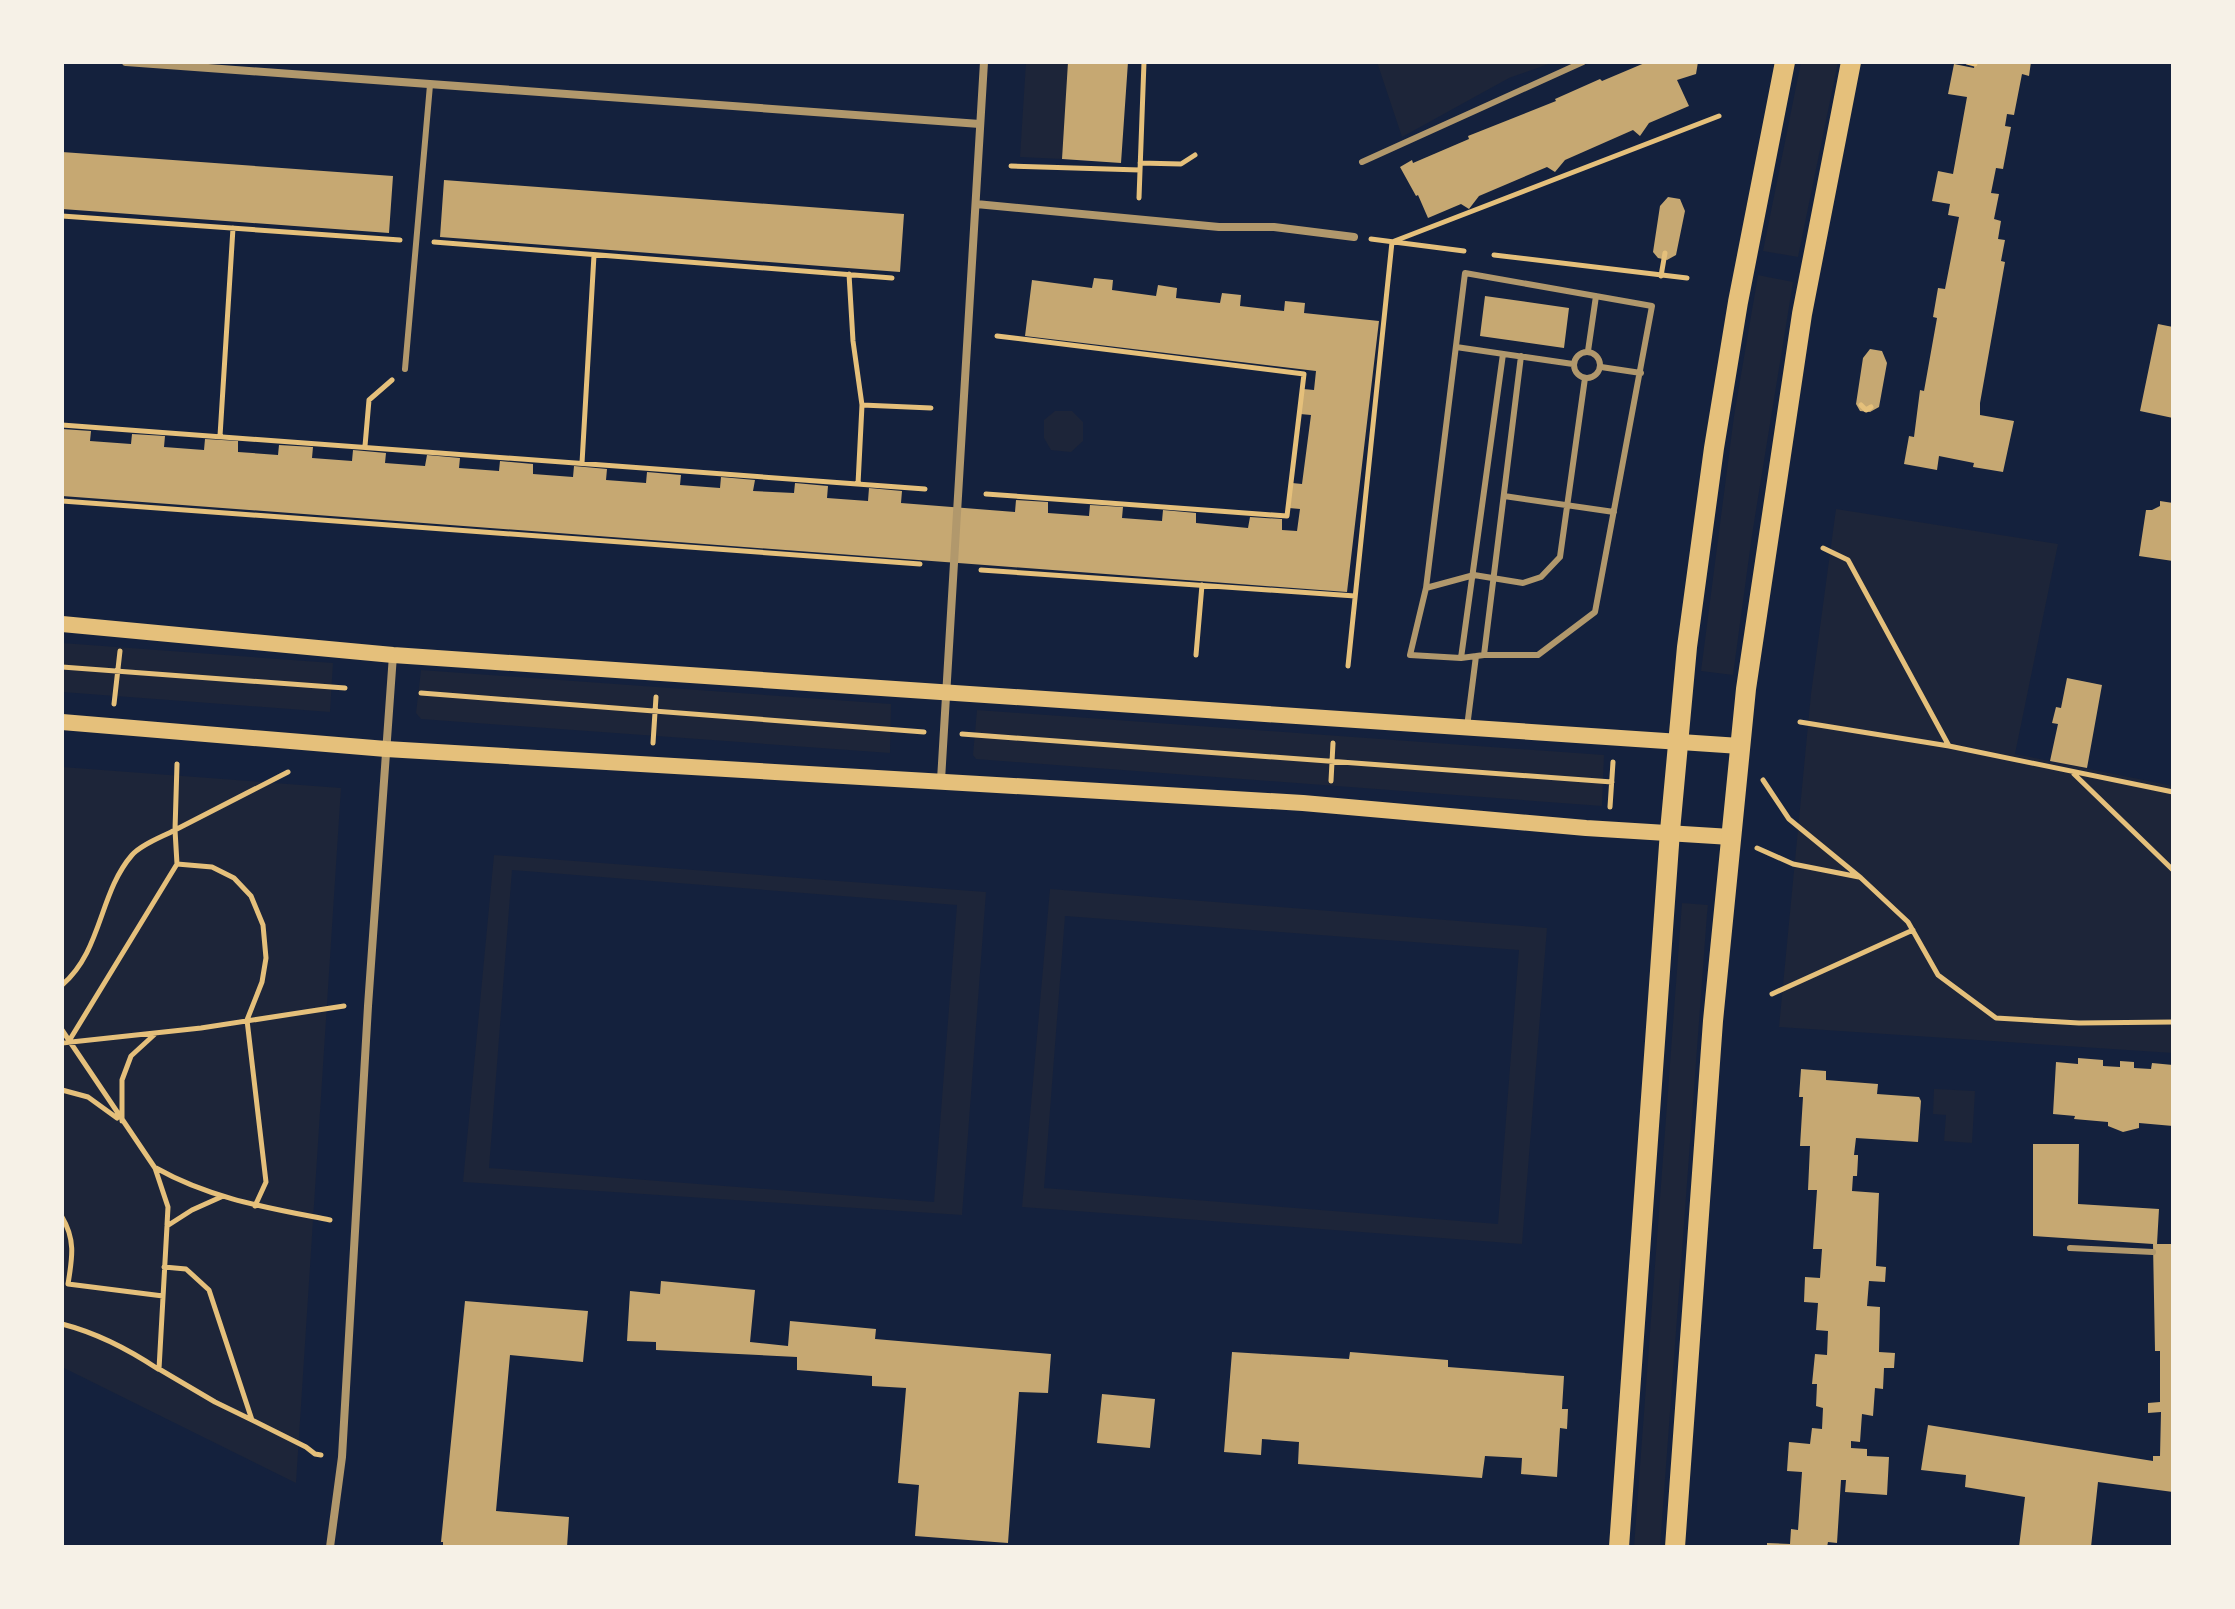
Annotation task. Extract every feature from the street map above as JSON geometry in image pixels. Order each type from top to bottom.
[{"type":"main road","points":[[1619,1547],[1677,741],[1693,596],[1746,260],[1785,62]]},
{"type":"main road","points":[[1675,1547],[1713,1021],[1746,689],[1809,272],[1851,62]]},
{"type":"main road","points":[[62,624],[393,655],[1740,746]]},
{"type":"main road","points":[[62,722],[386,749],[1330,805],[1586,828],[1731,837]]},
{"type":"street","points":[[126,62],[980,124]]},
{"type":"street","points":[[941,780],[984,62]]},
{"type":"street","points":[[976,204],[1219,227],[1274,227],[1354,237]]},
{"type":"street","points":[[330,1547],[342,1457],[365,1052],[393,655]]},
{"type":"lane","points":[[1362,162],[1583,62]]},
{"type":"lane","points":[[405,369],[430,85]]},
{"type":"lane","points":[[1465,273],[1652,306],[1595,612],[1538,655],[1461,658],[1410,655],[1426,588],[1456,347],[1465,273]]},
{"type":"lane","points":[[1588,351],[1596,296]]},
{"type":"lane","points":[[1456,347],[1573,364]]},
{"type":"lane","points":[[1588,351],[1598,355],[1601,367],[1595,376],[1585,378],[1576,374],[1573,364],[1578,354],[1588,351]]},
{"type":"lane","points":[[1461,658],[1503,354]]},
{"type":"lane","points":[[1467,727],[1494,579],[1521,356]]},
{"type":"lane","points":[[1601,367],[1641,373]]},
{"type":"lane","points":[[1426,588],[1474,575],[1523,583],[1541,577],[1560,557],[1585,378]]},
{"type":"lane","points":[[1504,496],[1614,512]]},
{"type":"lane","points":[[2070,1248],[2153,1252]]},
{"type":"path","points":[[1139,198],[1144,62]]},
{"type":"path","points":[[1967,62],[1975,64]]},
{"type":"path","points":[[1392,242],[1719,116]]},
{"type":"path","points":[[1011,166],[1181,164],[1195,155]]},
{"type":"path","points":[[62,216],[892,278]]},
{"type":"path","points":[[220,436],[233,228]]},
{"type":"path","points":[[1354,237],[1472,252]]},
{"type":"path","points":[[1348,666],[1392,242]]},
{"type":"path","points":[[1661,276],[1665,251]]},
{"type":"path","points":[[1487,254],[1687,278]]},
{"type":"path","points":[[582,463],[594,255]]},
{"type":"path","points":[[849,274],[853,341],[862,405],[858,484]]},
{"type":"path","points":[[986,494],[1287,516],[1304,374],[997,336]]},
{"type":"path","points":[[365,446],[369,400],[405,369]]},
{"type":"path","points":[[862,405],[931,408]]},
{"type":"path","points":[[1861,405],[1866,410],[1871,407]]},
{"type":"path","points":[[62,425],[925,489]]},
{"type":"path","points":[[62,501],[920,564]]},
{"type":"path","points":[[1823,548],[1848,560],[1949,746]]},
{"type":"path","points":[[981,570],[1355,596]]},
{"type":"path","points":[[1196,655],[1202,585]]},
{"type":"path","points":[[112,726],[122,630]]},
{"type":"path","points":[[62,667],[345,688]]},
{"type":"path","points":[[652,764],[658,672]]},
{"type":"path","points":[[421,693],[1612,782]]},
{"type":"path","points":[[1330,805],[1334,718]]},
{"type":"path","points":[[1800,722],[1949,746],[2173,792]]},
{"type":"path","points":[[1740,746],[1789,819],[1861,878],[1908,922],[1938,975],[1996,1018],[2079,1023],[2173,1022]]},
{"type":"path","points":[[1610,807],[1614,757]]},
{"type":"path","points":[[66,1042],[177,864],[177,764]]},
{"type":"path","points":[[62,985],[87,956],[118,875],[134,852],[288,772]]},
{"type":"path","points":[[2073,773],[2173,870]]},
{"type":"path","points":[[1731,837],[1793,864],[1861,878]]},
{"type":"path","points":[[177,864],[212,867],[234,878],[251,896],[263,925],[266,958],[262,982],[247,1020],[266,1182],[255,1206]]},
{"type":"path","points":[[1772,994],[1913,930]]},
{"type":"path","points":[[66,1042],[155,1034],[344,1006]]},
{"type":"path","points":[[62,1030],[66,1042],[155,1168],[168,1207],[159,1369]]},
{"type":"path","points":[[122,1121],[122,1080],[131,1056],[155,1034]]},
{"type":"path","points":[[62,1090],[88,1097],[122,1121]]},
{"type":"path","points":[[155,1168],[183,1184],[221,1197],[330,1220]]},
{"type":"path","points":[[167,1226],[221,1197]]},
{"type":"path","points":[[62,1217],[72,1236],[73,1254],[68,1284],[163,1296]]},
{"type":"path","points":[[164,1267],[186,1269],[209,1290],[252,1420]]},
{"type":"path","points":[[62,1324],[97,1335],[130,1351],[215,1402],[315,1454],[342,1457]]},
{"type":"shaded area","points":[[1026,62],[1068,62],[1062,159],[1020,157]]},
{"type":"shaded area","points":[[1377,62],[1554,62],[1509,78],[1402,137]]},
{"type":"shaded area","points":[[1801,62],[1838,62],[1798,257],[1763,251]]},
{"type":"shaded area","points":[[1758,275],[1793,282],[1733,675],[1701,671],[1734,416]]},
{"type":"shaded area","points":[[1055,411],[1072,411],[1083,422],[1083,441],[1071,452],[1051,450],[1044,438],[1044,420]]},
{"type":"shaded area","points":[[1836,509],[2058,544],[2015,754],[2173,786],[2173,1053],[1779,1027],[1811,694]]},
{"type":"shaded area","points":[[62,643],[333,663],[330,712],[62,692]]},
{"type":"shaded area","points":[[421,670],[891,704],[890,753],[421,719],[416,713]]},
{"type":"shaded area","points":[[977,710],[1604,755],[1602,806],[976,759],[973,755]]},
{"type":"shaded area","points":[[62,767],[341,788],[296,1483],[62,1367]]},
{"type":"shaded area","points":[[494,855],[986,892],[962,1215],[463,1182]],"holes":[[[512,870],[957,905],[934,1202],[489,1168]]]},
{"type":"shaded area","points":[[1050,889],[1547,928],[1522,1244],[1022,1207]],"holes":[[[1065,916],[1519,950],[1498,1224],[1044,1188]]]},
{"type":"shaded area","points":[[1682,903],[1708,905],[1660,1547],[1634,1547]]},
{"type":"shaded area","points":[[1934,1089],[1975,1091],[1972,1143],[1944,1141],[1946,1115],[1933,1114]]},
{"type":"building","points":[[1068,62],[1128,62],[1121,163],[1062,159]]},
{"type":"building","points":[[1647,62],[1698,62],[1696,74],[1677,80],[1689,106],[1649,123],[1640,136],[1633,130],[1565,160],[1555,172],[1547,167],[1479,196],[1469,209],[1461,204],[1428,218],[1400,167],[1556,101],[1600,79],[1602,81]]},
{"type":"building","points":[[1975,62],[2031,62],[2029,76],[2022,74],[2014,115],[2007,114],[2005,126],[2011,127],[2003,169],[1996,168],[1991,193],[1999,194],[1994,219],[2001,221],[1998,239],[2005,240],[2001,261],[2005,262],[1980,415],[2014,421],[2003,472],[1973,467],[1974,463],[1939,456],[1937,470],[1904,464],[1909,436],[1914,437],[1920,390],[1924,391],[1937,318],[1933,317],[1938,288],[1945,289],[1959,217],[1948,215],[1950,204],[1932,201],[1938,171],[1953,174],[1967,97],[1948,94],[1954,64],[1974,68]]},
{"type":"building","points":[[62,152],[393,176],[389,233],[62,209]]},
{"type":"building","points":[[444,180],[904,214],[900,272],[440,237]]},
{"type":"building","points":[[1668,197],[1680,199],[1685,211],[1676,255],[1667,260],[1658,258],[1653,252],[1660,206]]},
{"type":"building","points":[[1094,278],[1113,280],[1112,290],[1156,296],[1158,285],[1177,288],[1176,298],[1220,303],[1222,293],[1241,295],[1240,306],[1284,311],[1285,301],[1305,303],[1304,313],[1379,321],[1347,592],[62,496],[62,429],[91,431],[90,441],[131,444],[132,434],[165,436],[164,447],[204,450],[205,439],[238,441],[238,452],[278,455],[279,445],[313,447],[312,458],[352,461],[353,450],[386,453],[385,463],[425,466],[427,455],[460,458],[459,468],[499,471],[500,461],[533,464],[533,474],[573,477],[574,466],[607,469],[606,480],[646,483],[647,472],[681,475],[680,485],[720,488],[721,477],[755,480],[753,491],[794,493],[795,483],[828,486],[827,498],[868,501],[869,488],[902,491],[901,503],[1015,512],[1016,500],[1048,502],[1048,513],[1089,516],[1090,505],[1123,507],[1122,518],[1162,521],[1163,510],[1196,513],[1196,523],[1248,528],[1250,517],[1282,519],[1282,530],[1297,531],[1300,509],[1289,508],[1292,483],[1302,484],[1311,415],[1300,414],[1303,389],[1314,390],[1316,371],[1025,336],[1032,280],[1092,288]]},
{"type":"building","points":[[1485,296],[1569,308],[1564,348],[1480,336]]},
{"type":"building","points":[[2158,324],[2173,327],[2173,418],[2140,411]]},
{"type":"building","points":[[1870,349],[1882,351],[1887,363],[1879,407],[1870,412],[1860,411],[1856,404],[1863,358]]},
{"type":"building","points":[[2160,501],[2173,503],[2173,561],[2139,556],[2146,510],[2160,506]]},
{"type":"building","points":[[2067,678],[2102,685],[2087,768],[2050,761],[2058,724],[2052,723],[2056,707],[2061,708]]},
{"type":"building","points":[[2078,1058],[2103,1060],[2103,1066],[2120,1067],[2120,1061],[2134,1062],[2134,1068],[2151,1069],[2152,1063],[2173,1065],[2173,1126],[2139,1123],[2139,1128],[2123,1132],[2108,1126],[2108,1122],[2053,1114],[2056,1062],[2078,1064]]},
{"type":"building","points":[[1801,1069],[1826,1071],[1826,1080],[1878,1084],[1877,1094],[1919,1097],[1921,1101],[1918,1142],[1856,1138],[1854,1155],[1858,1155],[1857,1176],[1853,1176],[1852,1191],[1879,1193],[1876,1266],[1886,1267],[1885,1282],[1869,1281],[1867,1306],[1880,1307],[1879,1352],[1895,1353],[1894,1368],[1884,1368],[1883,1389],[1875,1388],[1873,1416],[1862,1414],[1860,1442],[1851,1441],[1851,1448],[1867,1449],[1867,1456],[1889,1457],[1887,1495],[1845,1492],[1846,1480],[1841,1480],[1837,1543],[1828,1542],[1827,1547],[1767,1547],[1767,1543],[1790,1544],[1791,1529],[1798,1530],[1802,1472],[1787,1471],[1789,1442],[1810,1444],[1812,1428],[1822,1429],[1823,1408],[1816,1406],[1817,1384],[1812,1384],[1815,1354],[1827,1355],[1828,1331],[1816,1330],[1818,1303],[1804,1302],[1805,1277],[1820,1278],[1822,1249],[1813,1249],[1817,1190],[1808,1190],[1810,1146],[1800,1146]]},
{"type":"building","points":[[2033,1144],[2079,1144],[2078,1204],[2159,1209],[2157,1244],[2173,1244],[2173,1492],[2098,1482],[2091,1547],[2019,1547],[2025,1497],[1965,1487],[1966,1475],[1921,1470],[1928,1425],[2153,1461],[2153,1456],[2160,1456],[2161,1412],[2148,1413],[2148,1403],[2160,1402],[2160,1351],[2155,1351],[2153,1244],[2033,1236]]},
{"type":"building","points":[[661,1281],[755,1290],[750,1342],[788,1346],[790,1321],[876,1329],[875,1339],[1051,1354],[1048,1393],[1019,1392],[1008,1543],[915,1536],[919,1485],[898,1483],[906,1388],[872,1386],[872,1376],[797,1370],[797,1357],[656,1350],[656,1342],[627,1341],[630,1291],[660,1294]]},
{"type":"building","points":[[465,1301],[588,1311],[583,1362],[510,1355],[496,1511],[569,1517],[567,1547],[443,1547],[441,1542]]},
{"type":"building","points":[[1232,1352],[1349,1359],[1350,1352],[1448,1360],[1448,1367],[1564,1376],[1562,1409],[1568,1409],[1567,1429],[1560,1428],[1557,1477],[1521,1474],[1522,1458],[1485,1456],[1482,1478],[1298,1464],[1299,1442],[1262,1439],[1261,1455],[1224,1452]]},
{"type":"building","points":[[1102,1394],[1155,1399],[1150,1448],[1097,1443]]}]
